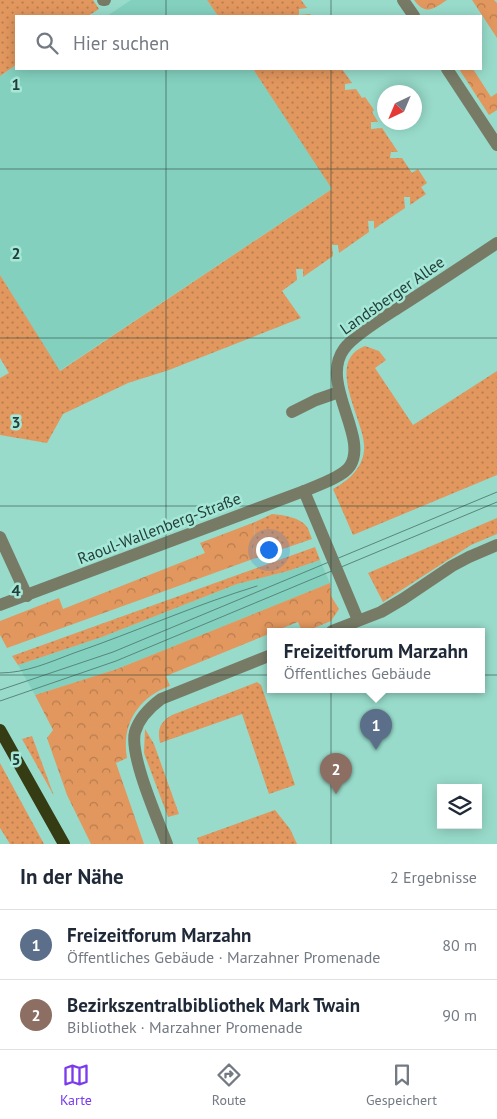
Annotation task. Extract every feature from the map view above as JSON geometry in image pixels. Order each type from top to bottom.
[{"type":"main road","points":[[0,730],[64,844]]},
{"type":"street","points":[[403,0],[413,15]]},
{"type":"street","points":[[448,70],[497,145]]},
{"type":"street","name":"Landsberger Allee","points":[[304,491],[345,472],[354,458],[355,447],[339,392],[338,359],[344,348],[379,321],[497,243]]},
{"type":"street","points":[[292,412],[316,400],[339,392]]},
{"type":"street","points":[[304,491],[358,620]]},
{"type":"street","name":"Raoul-Wallenberg-Straße","points":[[0,605],[304,491]]},
{"type":"street","points":[[0,537],[27,596]]},
{"type":"street","points":[[339,628],[381,612],[452,566],[497,545]]},
{"type":"street","points":[[167,844],[139,766],[134,743],[135,732],[140,720],[161,699],[267,657]]},
{"type":"shaded area","points":[[131,0],[207,0],[217,15],[108,15]]},
{"type":"shaded area","points":[[15,66],[15,70],[254,70],[333,188],[59,371],[0,275],[0,76]]},
{"type":"shaded area","points":[[320,560],[330,583],[117,669],[35,695],[18,665],[102,637],[237,584],[288,571]]},
{"type":"green space","points":[[0,0],[93,0],[99,9],[90,15],[15,15],[15,66],[0,76]]},
{"type":"green space","points":[[207,0],[301,0],[307,8],[299,9],[299,15],[217,15]]},
{"type":"green space","points":[[414,0],[447,0],[434,8],[426,9],[418,5]]},
{"type":"green space","points":[[472,0],[494,0],[497,3],[497,38],[482,15]]},
{"type":"green space","points":[[254,70],[343,70],[352,83],[345,84],[345,90],[356,89],[362,98],[365,97],[374,110],[372,112],[377,122],[371,122],[371,129],[383,130],[398,152],[391,152],[390,158],[402,158],[412,173],[418,169],[427,183],[421,187],[426,194],[410,205],[410,197],[404,197],[405,208],[374,229],[374,221],[368,221],[369,232],[339,253],[338,245],[332,245],[333,256],[303,277],[303,269],[296,269],[297,280],[282,291],[301,318],[169,370],[128,383],[63,414],[47,443],[0,435],[0,378],[9,373],[0,358],[0,275],[60,371],[332,189]]},
{"type":"green space","points":[[460,70],[474,70],[491,97],[497,93],[497,110],[489,115]]},
{"type":"green space","points":[[365,346],[379,351],[386,360],[375,368],[413,425],[497,371],[497,475],[353,535],[333,489],[356,471],[364,452],[362,433],[349,391],[347,376],[348,364],[353,353]]},
{"type":"green space","points":[[272,514],[291,517],[300,521],[307,527],[312,539],[253,559],[255,522]]},
{"type":"green space","points":[[497,518],[497,534],[471,545],[383,602],[368,573]]},
{"type":"green space","points":[[255,522],[253,559],[7,648],[0,635],[0,621],[59,598],[63,609],[205,553],[200,543]]},
{"type":"green space","points":[[315,547],[320,560],[288,571],[237,584],[102,637],[18,665],[12,656]]},
{"type":"green space","points":[[330,583],[331,596],[339,609],[331,621],[314,628],[301,628],[298,622],[283,628],[267,628],[267,635],[166,676],[170,686],[149,697],[141,705],[134,714],[127,734],[127,758],[116,763],[144,844],[91,844],[67,795],[47,738],[53,730],[35,695],[117,669]]},
{"type":"green space","points":[[257,682],[261,685],[295,785],[269,794],[242,714],[160,743],[160,726],[172,715]]},
{"type":"green space","points":[[145,729],[154,744],[179,814],[168,817],[144,753]]},
{"type":"green space","points":[[32,736],[54,796],[22,739]]},
{"type":"green space","points":[[0,763],[44,844],[10,844],[0,828]]},
{"type":"green space","points":[[275,810],[290,829],[297,844],[199,844],[197,838]]},
{"type":"tram line","points":[[0,690],[113,652],[497,492]]},
{"type":"tram line","points":[[0,701],[116,661],[497,502]]},
{"type":"tram line","points":[[0,673],[29,669],[47,663],[257,586]]},
{"type":"place","name":"Freizeitforum Marzahn","points":[[376,750]]},
{"type":"place","name":"Bezirkszentralbibliothek Mark Twain","points":[[336,794]]}]
